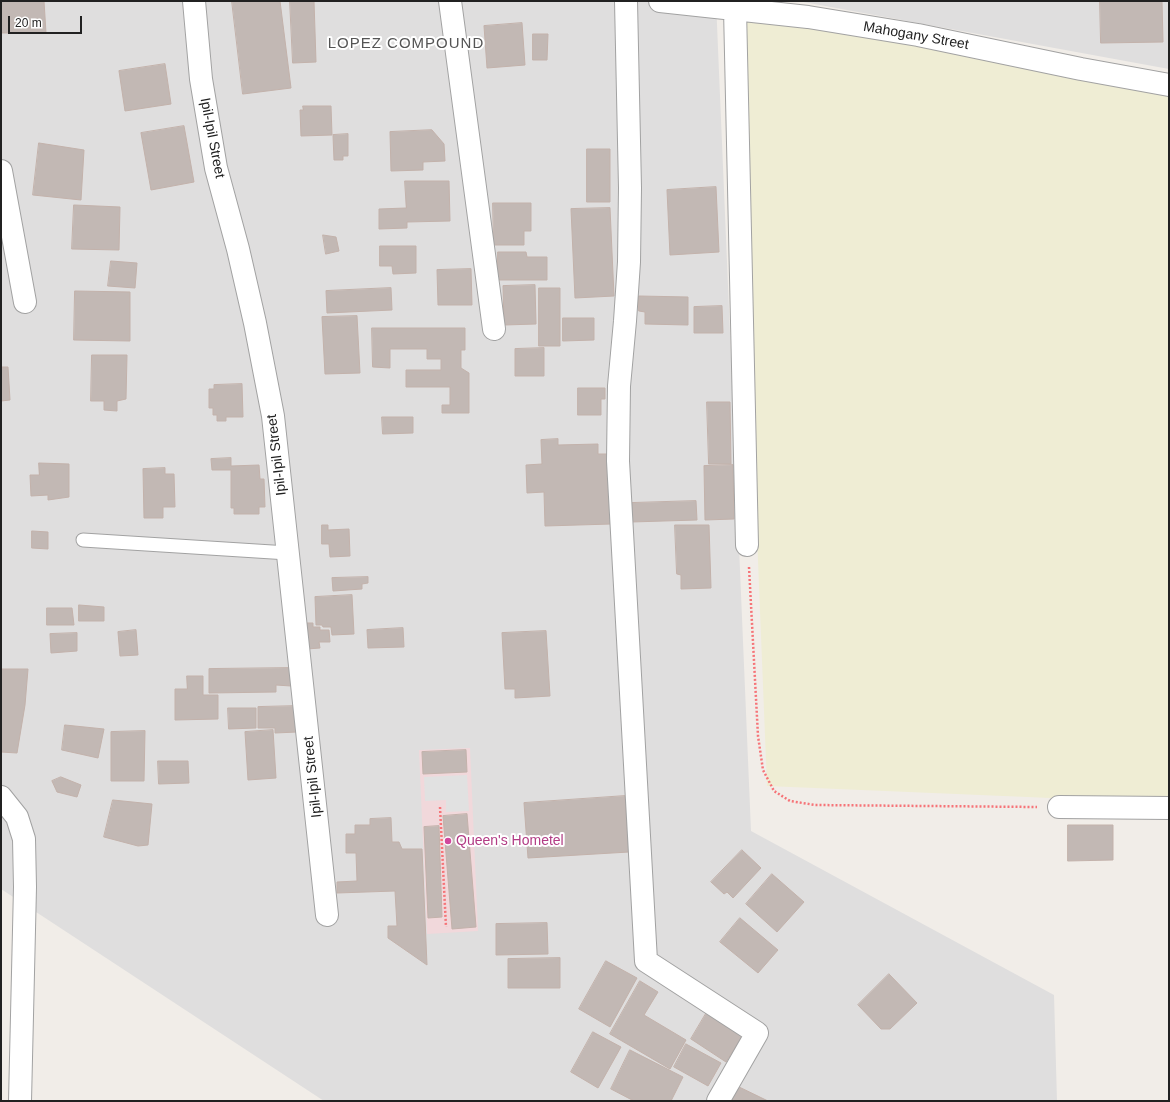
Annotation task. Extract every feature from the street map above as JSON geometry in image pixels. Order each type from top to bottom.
[{"type":"street","name":"Ipil-Ipil Street","points":[[194,1],[201,79],[216,168],[238,248],[255,323],[273,416],[327,915]]},
{"type":"street","points":[[450,1],[494,329]]},
{"type":"street","points":[[626,1],[630,248],[619,386],[618,461],[646,961],[757,1033],[718,1101]]},
{"type":"street","name":"Mahogany Street","points":[[660,1],[808,17],[918,35],[1081,69],[1169,84]]},
{"type":"street","points":[[735,9],[747,545]]},
{"type":"street","points":[[1,171],[25,302]]},
{"type":"street","points":[[1,797],[17,816],[24,839],[20,1101]]},
{"type":"street","points":[[1059,807],[1169,808]]},
{"type":"lane","points":[[83,540],[288,553]]},
{"type":"path","points":[[747,545],[758,736],[763,770],[774,791],[790,801],[815,805],[1059,807]]},
{"type":"path","points":[[440,808],[446,928]]},
{"type":"shaded area","points":[[1,1],[716,1],[751,831],[1054,995],[1057,1101],[324,1101],[1,889]]},
{"type":"shaded area","points":[[798,1],[1169,1],[1169,69]]},
{"type":"shaded area","points":[[736,10],[1169,84],[1169,803],[767,786]]},
{"type":"shaded area","name":"Queen's Hometel","points":[[470,748],[478,931],[427,934],[419,750]]},
{"type":"shaded area","points":[[467,775],[469,811],[446,812],[446,800],[425,801],[424,777]]},
{"type":"building","points":[[1,1],[44,1],[46,33],[2,33]]},
{"type":"building","points":[[232,1],[280,1],[291,88],[243,94]]},
{"type":"building","points":[[290,1],[314,1],[316,62],[293,63]]},
{"type":"building","points":[[1100,1],[1162,1],[1163,42],[1101,43]]},
{"type":"building","points":[[522,23],[525,65],[487,68],[484,26]]},
{"type":"building","points":[[533,34],[548,34],[547,60],[533,60]]},
{"type":"building","points":[[165,64],[171,104],[125,111],[119,71]]},
{"type":"building","points":[[303,106],[331,106],[332,135],[301,136],[300,110],[303,110]]},
{"type":"building","points":[[184,126],[194,182],[151,190],[141,133]]},
{"type":"building","points":[[432,130],[444,144],[445,161],[423,162],[423,170],[391,171],[390,132]]},
{"type":"building","points":[[348,134],[348,156],[343,156],[343,160],[334,160],[333,135]]},
{"type":"building","points":[[39,143],[84,150],[81,200],[33,195]]},
{"type":"building","points":[[587,149],[610,149],[610,202],[587,202]]},
{"type":"building","points":[[405,181],[449,181],[450,221],[407,222],[407,228],[379,229],[379,209],[406,208]]},
{"type":"building","points":[[716,187],[719,252],[670,255],[667,190]]},
{"type":"building","points":[[493,203],[531,203],[531,231],[524,231],[524,245],[494,245]]},
{"type":"building","points":[[74,205],[120,207],[119,250],[72,249]]},
{"type":"building","points":[[610,208],[614,296],[575,298],[571,209]]},
{"type":"building","points":[[323,235],[336,237],[339,251],[326,254]]},
{"type":"building","points":[[380,246],[416,246],[416,273],[393,274],[392,266],[380,266]]},
{"type":"building","points":[[498,252],[526,252],[527,257],[547,257],[547,280],[498,280]]},
{"type":"building","points":[[111,261],[137,263],[135,288],[108,286]]},
{"type":"building","points":[[471,269],[472,305],[438,305],[437,270]]},
{"type":"building","points":[[535,285],[536,324],[504,325],[503,286]]},
{"type":"building","points":[[391,288],[392,310],[327,313],[326,291]]},
{"type":"building","points":[[539,288],[560,288],[560,346],[539,346]]},
{"type":"building","points":[[75,291],[130,292],[130,341],[74,340]]},
{"type":"building","points":[[639,296],[688,297],[688,325],[645,324],[645,312],[639,311]]},
{"type":"building","points":[[722,306],[723,333],[694,333],[694,307]]},
{"type":"building","points":[[357,316],[360,373],[325,374],[322,317]]},
{"type":"building","points":[[563,318],[594,318],[594,340],[563,341]]},
{"type":"building","points":[[372,328],[465,328],[465,350],[461,350],[461,368],[469,373],[469,413],[442,413],[442,405],[450,405],[450,387],[406,387],[406,370],[441,370],[441,359],[427,359],[427,349],[390,349],[390,368],[373,367]]},
{"type":"building","points":[[544,348],[544,376],[515,376],[515,349]]},
{"type":"building","points":[[92,355],[127,355],[126,399],[117,401],[117,411],[104,410],[104,401],[91,401]]},
{"type":"building","points":[[1,367],[8,367],[10,400],[1,401]]},
{"type":"building","points":[[242,384],[243,417],[226,417],[226,421],[217,421],[217,415],[213,415],[213,408],[209,408],[209,389],[214,389],[214,385]]},
{"type":"building","points":[[578,388],[605,388],[605,399],[601,399],[601,415],[578,415]]},
{"type":"building","points":[[707,402],[730,402],[731,464],[709,464]]},
{"type":"building","points":[[382,417],[413,417],[413,433],[383,434]]},
{"type":"building","points":[[558,439],[558,445],[598,444],[598,454],[608,454],[611,524],[545,526],[544,492],[527,493],[526,465],[542,464],[541,440]]},
{"type":"building","points":[[231,458],[231,466],[259,465],[260,479],[264,479],[265,507],[259,507],[259,514],[234,514],[234,508],[231,508],[231,470],[212,470],[211,459]]},
{"type":"building","points":[[39,463],[69,464],[69,497],[48,500],[48,495],[31,496],[30,475],[39,475]]},
{"type":"building","points":[[733,465],[734,519],[705,520],[704,466]]},
{"type":"building","points":[[165,468],[165,474],[174,474],[175,507],[163,507],[163,518],[144,518],[143,469]]},
{"type":"building","points":[[696,501],[697,520],[631,522],[631,503]]},
{"type":"building","points":[[322,525],[328,525],[328,530],[349,529],[350,556],[330,557],[329,544],[322,544]]},
{"type":"building","points":[[675,525],[709,525],[711,588],[681,589],[681,575],[677,574]]},
{"type":"building","points":[[32,531],[48,532],[48,549],[32,548]]},
{"type":"building","points":[[368,577],[368,583],[362,584],[362,589],[333,591],[332,578]]},
{"type":"building","points":[[352,595],[354,634],[332,635],[331,627],[316,625],[315,597]]},
{"type":"building","points":[[79,605],[104,607],[104,621],[79,621]]},
{"type":"building","points":[[47,608],[72,608],[74,625],[47,625]]},
{"type":"building","points":[[305,623],[313,623],[313,627],[320,627],[320,630],[329,630],[330,642],[319,642],[320,648],[307,649]]},
{"type":"building","points":[[403,628],[404,647],[368,648],[367,630]]},
{"type":"building","points":[[136,630],[138,655],[120,656],[118,632]]},
{"type":"building","points":[[546,631],[550,696],[515,698],[515,689],[505,689],[502,633]]},
{"type":"building","points":[[77,633],[77,651],[51,653],[50,634]]},
{"type":"building","points":[[290,668],[291,686],[276,685],[276,692],[209,693],[209,669]]},
{"type":"building","points":[[1,669],[28,669],[25,705],[17,753],[1,752]]},
{"type":"building","points":[[187,676],[203,676],[203,695],[218,695],[218,719],[175,720],[175,689],[187,689]]},
{"type":"building","points":[[297,706],[297,732],[275,733],[275,728],[258,728],[258,707]]},
{"type":"building","points":[[228,708],[256,708],[256,728],[229,729]]},
{"type":"building","points":[[65,725],[104,729],[98,758],[62,750]]},
{"type":"building","points":[[273,730],[276,778],[248,780],[245,732]]},
{"type":"building","points":[[145,731],[144,781],[111,781],[111,732]]},
{"type":"building","points":[[466,750],[467,772],[423,774],[422,752]]},
{"type":"building","points":[[158,761],[188,761],[189,783],[159,784]]},
{"type":"building","points":[[61,777],[81,785],[77,797],[57,792],[52,781]]},
{"type":"building","points":[[625,796],[629,852],[528,858],[524,803]]},
{"type":"building","points":[[113,800],[152,804],[148,845],[138,846],[104,837]]},
{"type":"building","points":[[467,814],[476,927],[452,929],[443,816]]},
{"type":"building","points":[[391,818],[392,842],[399,842],[402,849],[422,849],[427,965],[388,938],[388,926],[397,926],[395,891],[337,893],[337,882],[357,881],[356,853],[346,853],[346,834],[355,834],[355,825],[370,825],[370,819]]},
{"type":"building","points":[[1068,825],[1113,825],[1113,860],[1068,861]]},
{"type":"building","points":[[439,826],[442,917],[428,918],[424,827]]},
{"type":"building","points":[[742,850],[761,868],[733,898],[727,892],[724,894],[711,882]]},
{"type":"building","points":[[772,874],[804,902],[777,932],[746,904]]},
{"type":"building","points":[[740,918],[778,950],[758,973],[720,942]]},
{"type":"building","points":[[547,923],[548,954],[496,955],[496,924]]},
{"type":"building","points":[[560,958],[560,988],[508,988],[508,959]]},
{"type":"building","points":[[606,961],[637,978],[610,1027],[579,1009]]},
{"type":"building","points":[[889,974],[917,1003],[890,1029],[881,1029],[858,1005]]},
{"type":"building","points":[[640,981],[658,992],[644,1015],[686,1040],[670,1069],[610,1034]]},
{"type":"building","points":[[707,1012],[743,1035],[726,1062],[691,1039]]},
{"type":"building","points":[[593,1032],[621,1047],[598,1088],[571,1072]]},
{"type":"building","points":[[686,1044],[721,1063],[708,1086],[674,1067]]},
{"type":"building","points":[[630,1050],[683,1077],[671,1101],[634,1101],[611,1089]]},
{"type":"building","points":[[735,1085],[768,1101],[728,1101]]},
{"type":"place","name":"Queen's Hometel","points":[[448,841]]},
{"type":"district","name":"LOPEZ COMPOUND","points":[[406,44]]}]
